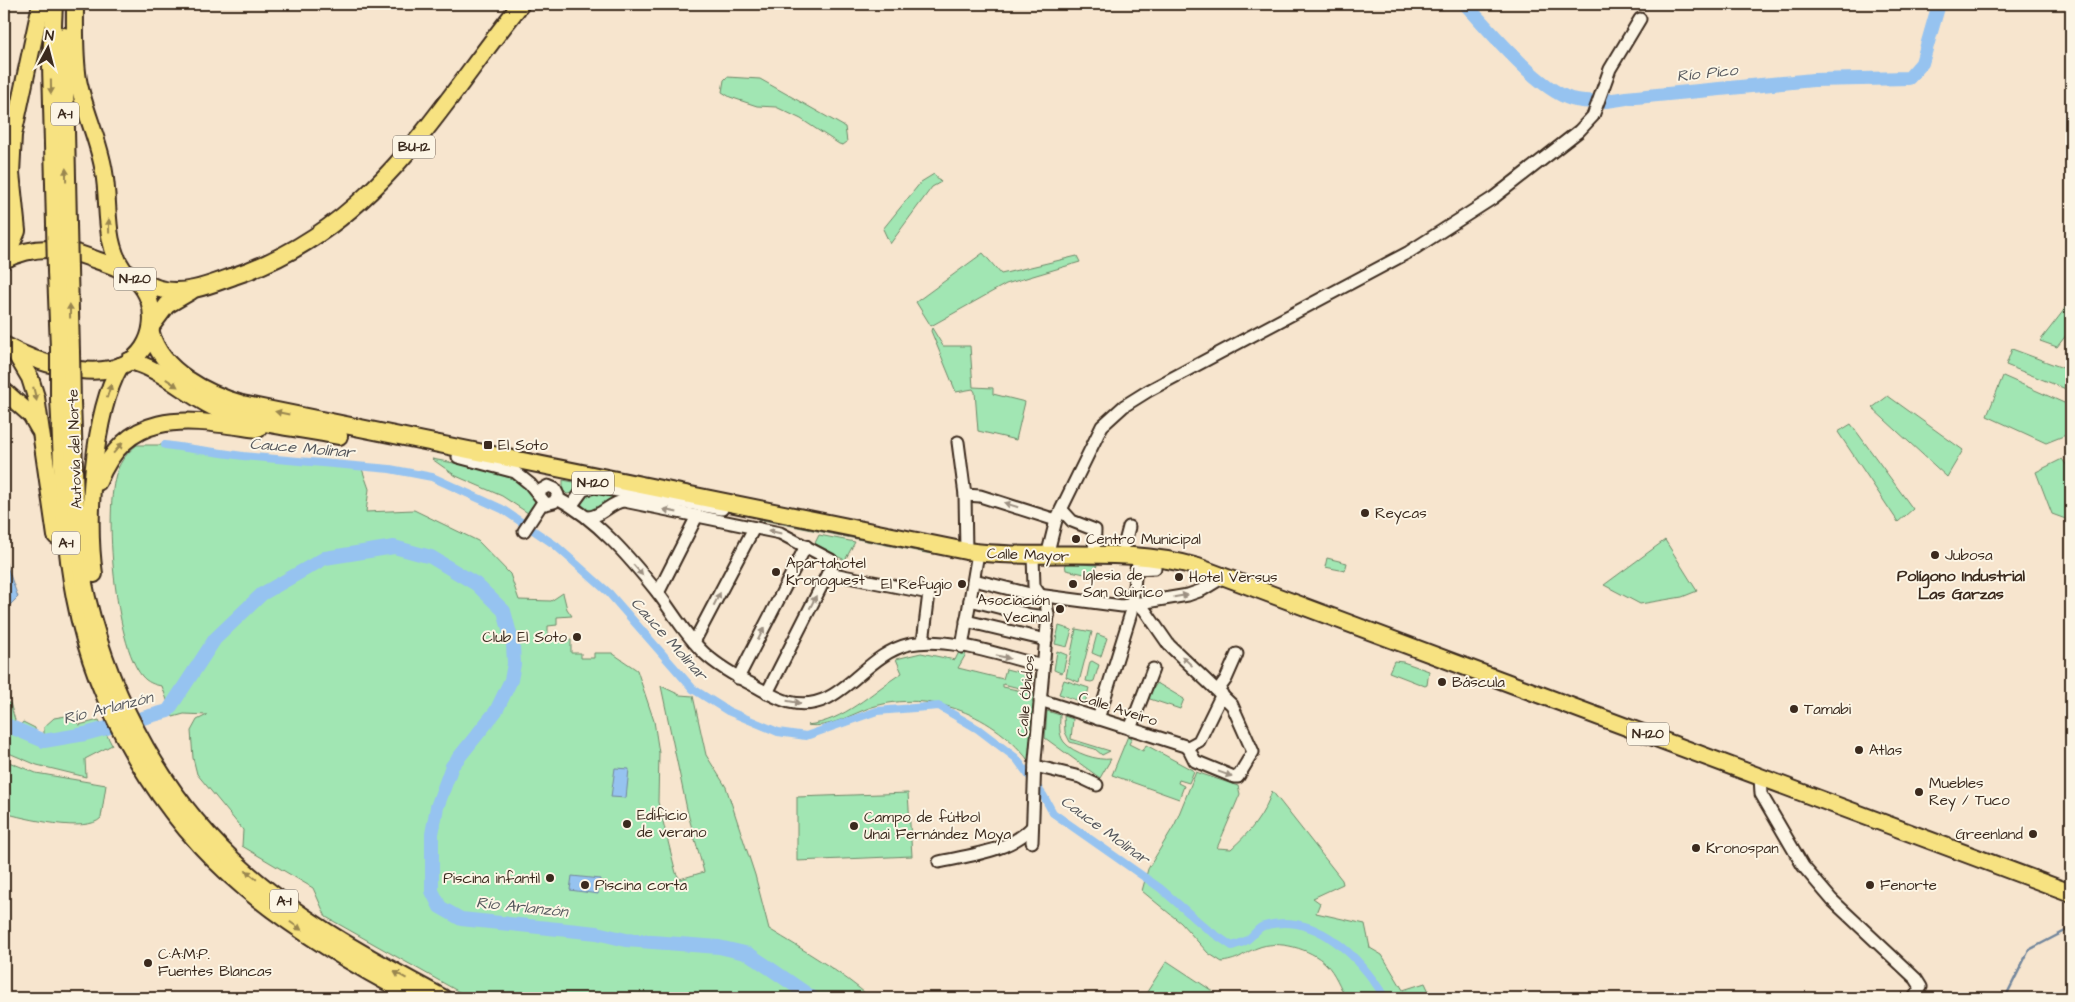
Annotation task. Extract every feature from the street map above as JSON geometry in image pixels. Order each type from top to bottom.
[{"type":"highway","points":[[5,260],[17,231],[11,174],[13,135],[41,4]]},
{"type":"highway","name":"A-1","points":[[54,4],[51,65],[61,224]]},
{"type":"highway","name":"A-1","points":[[61,224],[66,4]]},
{"type":"highway","points":[[75,4],[75,56],[78,80],[102,162],[111,247],[130,275]]},
{"type":"highway","name":"BU-12","points":[[151,329],[166,305],[194,289],[245,273],[275,259],[318,235],[361,202],[418,141],[521,4]]},
{"type":"highway","name":"Autovía del Norte","points":[[61,224],[66,401],[78,533],[83,574],[106,680]]},
{"type":"highway","name":"N-120","points":[[5,260],[24,252],[62,249],[130,275],[149,297],[154,345],[178,372],[219,397],[321,421],[972,552]]},
{"type":"highway","name":"BU-12","points":[[130,275],[163,290],[194,289]]},
{"type":"highway","points":[[151,329],[145,346],[125,363],[107,398],[96,462],[92,508],[92,560],[110,720],[152,771]]},
{"type":"highway","points":[[9,348],[25,366],[34,387],[64,586],[79,642],[106,680],[132,707],[152,771]]},
{"type":"highway","name":"N-120","points":[[9,348],[43,362],[66,367],[99,370],[125,363],[149,367],[188,393],[223,410],[275,424],[458,457],[557,488],[660,495],[709,504],[728,504]]},
{"type":"highway","points":[[4,390],[31,415],[44,445]]},
{"type":"highway","points":[[92,508],[98,483],[113,453],[127,438],[151,425],[190,421],[299,435],[349,438]]},
{"type":"highway","name":"Calle Mayor","points":[[972,552],[1040,556],[1121,557],[1179,562],[1225,576]]},
{"type":"highway","name":"N-120","points":[[1225,576],[2071,893]]},
{"type":"highway","name":"A-1","points":[[152,771],[169,815],[182,824],[216,862],[272,909],[328,948],[417,998]]},
{"type":"highway","name":"A-1","points":[[152,771],[203,828],[247,873],[294,909],[358,951],[443,998]]},
{"type":"street","name":"Calle Óbidos","points":[[1032,842],[1040,700],[1048,617],[1046,604],[1034,586],[1040,556],[1102,426],[1124,406],[1148,391],[1408,252],[1484,204],[1579,132],[1593,116],[1610,69],[1640,19]]},
{"type":"street","points":[[958,442],[974,580],[962,647]]},
{"type":"street","points":[[458,457],[515,472],[530,484],[541,499],[551,504],[557,488]]},
{"type":"street","points":[[506,458],[516,463],[547,469],[557,488],[572,506],[593,519],[658,593],[694,642],[712,660],[738,678],[789,702],[821,702],[838,692],[884,654],[901,647],[923,642],[945,643],[1043,666]]},
{"type":"street","points":[[527,526],[541,499],[545,486],[557,488]]},
{"type":"street","points":[[572,506],[583,490],[595,487],[781,519],[791,516]]},
{"type":"street","points":[[965,495],[980,496],[1059,515],[1094,530],[1094,556]]},
{"type":"street","points":[[593,519],[616,502],[624,501],[780,533],[832,561],[828,573],[767,693]]},
{"type":"street","points":[[658,593],[698,516]]},
{"type":"street","points":[[1121,557],[1129,527]]},
{"type":"street","points":[[694,642],[754,528]]},
{"type":"street","points":[[738,678],[806,546]]},
{"type":"street","points":[[1098,718],[1133,603],[1136,568],[1155,568]]},
{"type":"street","points":[[828,573],[929,593],[923,642]]},
{"type":"street","points":[[974,580],[1039,595],[1122,606],[1195,594],[1225,576]]},
{"type":"street","points":[[970,600],[1030,615],[1048,617]]},
{"type":"street","points":[[1133,603],[1144,609],[1169,645],[1220,692],[1232,705],[1252,752],[1242,772],[1234,777],[1198,763],[1191,756],[1188,747],[1199,741],[1220,692],[1238,654]]},
{"type":"street","points":[[966,621],[1046,640]]},
{"type":"street","points":[[1130,729],[1153,669]]},
{"type":"street","name":"Calle Aveiro","points":[[1040,700],[1188,747]]},
{"type":"street","points":[[1035,772],[1080,777],[1097,785]]},
{"type":"street","points":[[1760,777],[1761,794],[1802,866],[1832,900],[1916,979],[1921,987],[1914,998]]},
{"type":"street","points":[[939,862],[1011,843],[1023,836],[1032,826]]},
{"type":"green space","points":[[727,77],[760,79],[845,127],[847,142],[843,145],[839,144],[801,119],[776,107],[757,106],[730,97],[722,92],[724,80]]},
{"type":"green space","points":[[934,174],[941,182],[932,187],[890,244],[883,229],[921,182]]},
{"type":"green space","points":[[983,253],[1001,274],[1077,256],[1080,262],[1006,284],[931,326],[916,302]]},
{"type":"green space","points":[[2071,301],[2071,329],[2057,347],[2040,341]]},
{"type":"green space","points":[[932,328],[943,346],[970,346],[973,387],[993,388],[993,394],[1025,402],[1016,440],[978,431],[975,392],[973,389],[956,392],[931,331]]},
{"type":"green space","points":[[2012,349],[2071,371],[2071,391],[2006,365]]},
{"type":"green space","points":[[2003,376],[2071,406],[2071,433],[2046,443],[1987,416]]},
{"type":"green space","points":[[1888,396],[1963,450],[1947,477],[1872,408]]},
{"type":"green space","points":[[1851,424],[1913,509],[1898,522],[1838,432]]},
{"type":"green space","points":[[137,445],[165,445],[243,456],[361,466],[369,489],[366,512],[414,510],[478,541],[510,574],[519,600],[551,601],[563,593],[567,609],[572,616],[557,617],[557,625],[548,626],[548,640],[571,640],[571,653],[581,653],[581,658],[594,658],[594,653],[612,653],[637,670],[654,721],[659,753],[658,802],[676,873],[680,879],[704,872],[688,814],[661,686],[680,695],[693,696],[706,755],[726,787],[755,875],[769,929],[835,970],[871,998],[470,998],[326,917],[313,888],[242,846],[243,830],[197,774],[193,758],[191,731],[197,720],[207,715],[184,714],[173,717],[162,686],[151,683],[144,678],[133,660],[125,636],[114,576],[111,515],[117,471],[125,457]]},
{"type":"green space","points":[[432,459],[498,471],[521,480],[536,500],[534,508],[532,506],[528,513],[502,496],[456,476]]},
{"type":"green space","points":[[2062,459],[2071,471],[2071,521],[2052,514],[2036,472]]},
{"type":"green space","points":[[563,480],[584,484],[573,493],[567,494],[563,490]]},
{"type":"green space","points":[[593,491],[624,498],[591,513],[583,506],[581,497]]},
{"type":"green space","points":[[758,519],[931,552],[931,554]]},
{"type":"green space","points":[[819,535],[855,542],[845,560],[814,545]]},
{"type":"green space","points":[[1665,540],[1697,591],[1682,597],[1640,604],[1604,585]]},
{"type":"green space","points":[[1327,558],[1347,563],[1345,571],[1325,567]]},
{"type":"green space","points":[[1065,563],[1097,565],[1094,576],[1066,570]]},
{"type":"green space","points":[[1059,626],[1072,630],[1067,647],[1055,644]]},
{"type":"green space","points":[[1076,629],[1092,632],[1079,682],[1066,677]]},
{"type":"green space","points":[[1097,634],[1107,638],[1101,656],[1092,653]]},
{"type":"green space","points":[[1057,651],[1067,655],[1063,672],[1061,673],[1054,670]]},
{"type":"green space","points":[[959,652],[966,654],[958,668],[1003,679],[1006,669],[1034,676],[1031,691],[1003,684],[1003,687],[1036,694],[1031,764],[1000,732],[960,710],[939,704],[916,701],[894,702],[872,707],[832,723],[815,726],[807,725],[833,718],[845,712],[902,673],[896,659],[921,653],[955,660]]},
{"type":"green space","points":[[1092,661],[1099,665],[1094,681],[1091,682],[1086,681],[1090,662]]},
{"type":"green space","points":[[1394,661],[1403,662],[1429,671],[1427,685],[1425,686],[1389,672]]},
{"type":"green space","points":[[1064,680],[1089,688],[1085,703],[1059,694]]},
{"type":"green space","points":[[1157,683],[1184,699],[1180,709],[1147,698]]},
{"type":"green space","points":[[6,703],[10,703],[15,720],[14,724],[19,727],[23,722],[35,728],[36,736],[44,736],[44,727],[54,718],[72,715],[79,725],[99,720],[112,745],[85,759],[86,777],[37,765],[4,751],[4,708]]},
{"type":"green space","points":[[1047,711],[1060,715],[1061,736],[1064,742],[1073,750],[1099,759],[1111,759],[1100,778],[1045,738]]},
{"type":"green space","points":[[1064,716],[1073,719],[1071,739],[1110,751],[1102,755],[1095,749],[1070,742],[1065,732]]},
{"type":"green space","points":[[1128,736],[1132,738],[1129,744],[1143,751],[1146,745],[1194,771],[1189,783],[1179,780],[1178,783],[1184,786],[1179,799],[1112,775]]},
{"type":"green space","points":[[4,760],[36,773],[106,785],[101,818],[94,823],[69,825],[39,821],[4,813]]},
{"type":"green space","points":[[1196,772],[1238,786],[1240,794],[1217,848],[1231,849],[1244,836],[1261,816],[1272,791],[1342,880],[1343,884],[1313,898],[1320,903],[1316,913],[1365,924],[1370,948],[1382,955],[1403,990],[1425,983],[1432,998],[1346,998],[1335,976],[1326,964],[1312,954],[1284,945],[1265,945],[1238,958],[1222,962],[1208,953],[1181,923],[1142,891],[1148,869],[1175,824]]},
{"type":"green space","name":"Campo de fútbol Unai Fernández Moya","points":[[908,793],[912,856],[797,861],[797,797]]},
{"type":"green space","points":[[1167,961],[1223,998],[1143,998]]},
{"type":"water","points":[[4,558],[18,597],[4,611]]},
{"type":"water","points":[[615,768],[629,769],[626,798],[611,797]]},
{"type":"water","name":"Piscina corta","points":[[572,876],[600,879],[598,894],[570,890]]},
{"type":"waterway","name":"Río Pico","points":[[1465,4],[1532,74],[1562,95],[1582,101],[1607,101],[1813,80],[1909,78],[1922,63],[1939,4]]},
{"type":"waterway","name":"Cauce Molinar","points":[[165,445],[243,456],[390,469],[432,477],[502,509],[555,545],[609,593],[693,689],[728,711],[778,732],[806,736],[877,711],[939,706],[978,729],[1016,758],[1043,795],[1053,813],[1160,888],[1207,929],[1232,946],[1245,941],[1264,926],[1283,923],[1301,925],[1335,941],[1350,954],[1375,983],[1385,998]]},
{"type":"waterway","name":"Río Arlanzón","points":[[4,724],[44,741],[85,734],[168,711],[215,639],[262,594],[325,558],[394,547],[431,557],[476,584],[504,611],[513,645],[514,664],[511,680],[496,711],[452,766],[437,807],[432,834],[432,891],[440,907],[461,919],[597,933],[626,940],[719,947],[749,954],[813,998]]},
{"type":"waterway","points":[[2005,998],[2029,950],[2071,928]]},
{"type":"place","name":"El Soto","points":[[488,445]]},
{"type":"place","name":"Reycas","points":[[1365,513]]},
{"type":"place","name":"Centro Municipal","points":[[1076,539]]},
{"type":"place","name":"Jubosa","points":[[1935,555]]},
{"type":"place","name":"Apartahotel Kronoguest","points":[[776,572]]},
{"type":"place","name":"Hotel Versus","points":[[1179,577]]},
{"type":"place","name":"El Refugio","points":[[962,584]]},
{"type":"place","name":"Iglesia de San Quirico","points":[[1073,584]]},
{"type":"place","name":"Asociación Vecinal","points":[[1060,609]]},
{"type":"place","name":"Club El Soto","points":[[577,637]]},
{"type":"place","name":"Báscula","points":[[1442,682]]},
{"type":"place","name":"Tamabi","points":[[1794,709]]},
{"type":"place","name":"Atlas","points":[[1859,750]]},
{"type":"place","name":"Muebles Rey / Tuco","points":[[1919,792]]},
{"type":"place","name":"Edificio de verano","points":[[627,824]]},
{"type":"place","name":"Campo de fútbol Unai Fernández Moya","points":[[854,826]]},
{"type":"place","name":"Greenland","points":[[2033,834]]},
{"type":"place","name":"Kronospan","points":[[1696,848]]},
{"type":"place","name":"Piscina infantil","points":[[550,878]]},
{"type":"place","name":"Piscina corta","points":[[585,885]]},
{"type":"place","name":"Fenorte","points":[[1870,885]]},
{"type":"place","name":"C:A:M:P. Fuentes Blancas","points":[[148,963]]},
{"type":"district","name":"Polígono Industrial Las Garzas","points":[[1961,585]]}]
